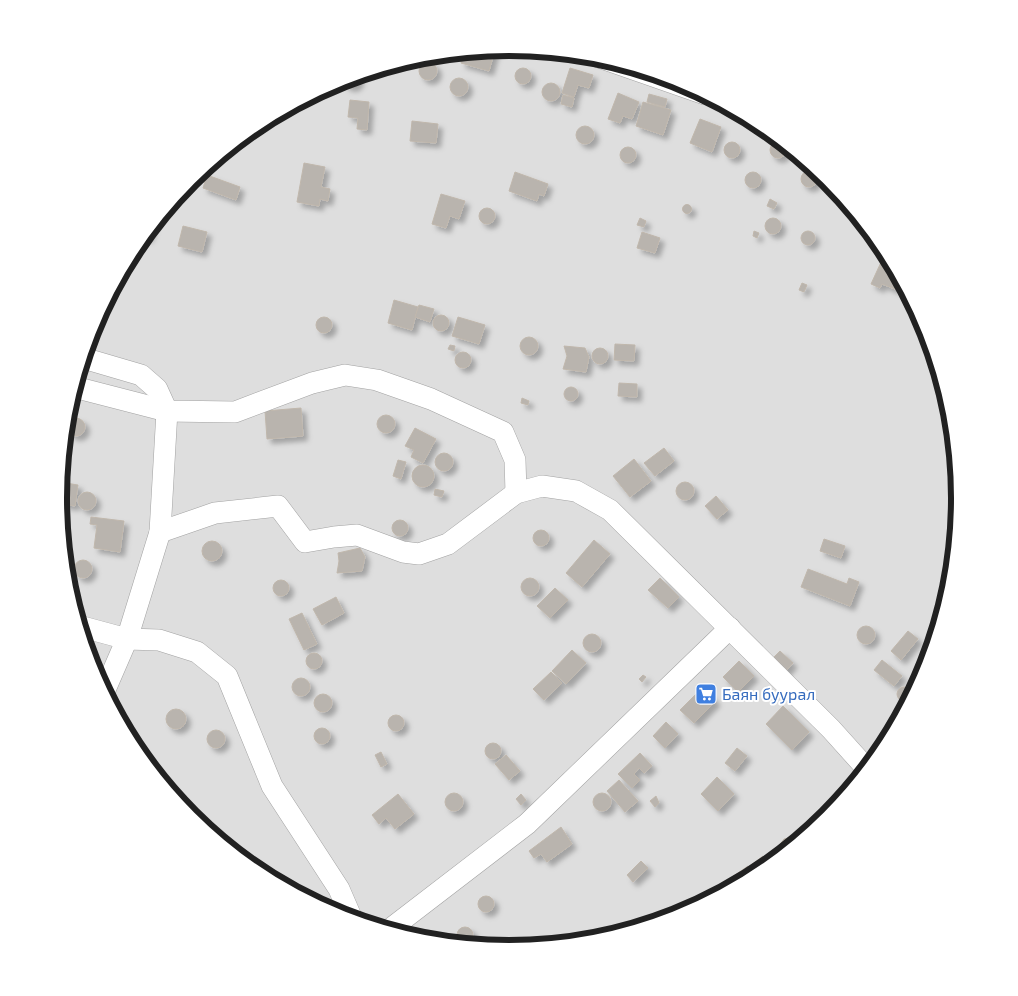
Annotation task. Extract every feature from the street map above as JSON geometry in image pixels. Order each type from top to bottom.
[{"type":"street","points":[[90,360],[141,375],[157,389],[168,411],[160,532],[127,639],[108,682]]},
{"type":"street","points":[[81,389],[168,411],[235,412],[312,383],[345,375],[376,380],[431,399],[503,432],[515,460],[516,493]]},
{"type":"street","points":[[160,532],[215,513],[278,506],[305,542],[357,535],[403,552],[419,554],[448,544],[516,493],[542,486],[576,491],[610,510],[831,729],[862,763]]},
{"type":"street","points":[[87,628],[127,639],[159,640],[197,652],[227,676],[272,786],[339,889],[348,909]]},
{"type":"street","points":[[395,925],[527,824],[730,628]]},
{"type":"shaded area","points":[[480,57],[538,57],[567,60],[623,71],[651,80],[678,90],[730,115],[778,148],[800,166],[841,207],[859,229],[892,277],[905,303],[917,329],[936,384],[947,440],[950,469],[950,527],[947,556],[936,612],[927,640],[917,667],[892,719],[859,767],[841,789],[800,830],[778,848],[730,881],[704,894],[678,906],[623,925],[567,936],[538,939],[480,939],[451,936],[395,925],[367,916],[340,906],[288,881],[240,848],[218,830],[177,789],[159,767],[126,719],[113,693],[101,667],[82,612],[71,556],[68,527],[68,469],[71,440],[82,384],[91,356],[101,329],[126,277],[159,229],[177,207],[218,166],[240,148],[288,115],[314,102],[340,90],[395,71],[451,60]]},
{"type":"building","points":[[493,57],[489,71],[461,63],[462,59]]},
{"type":"building","points":[[432,63],[436,67],[436,75],[432,79],[424,79],[420,75],[419,71],[422,65]]},
{"type":"building","points":[[520,68],[526,68],[531,73],[529,82],[520,84],[515,79],[515,73]]},
{"type":"building","points":[[570,68],[593,75],[589,88],[578,85],[574,97],[562,93]]},
{"type":"building","points":[[459,78],[467,83],[468,87],[463,95],[459,96],[451,91],[450,87],[455,79]]},
{"type":"building","points":[[551,83],[559,88],[560,92],[555,100],[551,101],[543,96],[542,92],[547,84]]},
{"type":"building","points":[[618,93],[639,102],[632,119],[623,116],[620,123],[608,119]]},
{"type":"building","points":[[649,94],[667,99],[665,107],[647,102]]},
{"type":"building","points":[[563,95],[574,98],[572,107],[561,104]]},
{"type":"building","points":[[350,100],[369,102],[367,130],[357,129],[358,118],[348,117]]},
{"type":"building","points":[[643,102],[671,110],[663,135],[636,126]]},
{"type":"building","points":[[700,119],[721,127],[712,152],[690,143]]},
{"type":"building","points":[[412,121],[438,124],[436,143],[410,141]]},
{"type":"building","points":[[585,126],[591,129],[594,135],[591,141],[585,144],[579,141],[576,135],[579,129]]},
{"type":"building","points":[[729,142],[735,142],[740,147],[738,156],[729,158],[724,153],[724,147]]},
{"type":"building","points":[[772,144],[785,154],[784,156],[778,158],[772,156],[770,150]]},
{"type":"building","points":[[625,147],[631,147],[636,152],[634,161],[625,163],[620,158],[620,152]]},
{"type":"building","points":[[304,163],[325,167],[321,187],[330,189],[328,201],[320,199],[319,206],[297,202]]},
{"type":"building","points":[[515,172],[548,184],[544,196],[539,194],[537,201],[509,191]]},
{"type":"building","points":[[753,172],[761,180],[753,188],[745,180]]},
{"type":"building","points":[[806,172],[816,181],[815,185],[809,187],[803,185],[801,179],[803,173]]},
{"type":"building","points":[[208,175],[240,187],[236,200],[203,188]]},
{"type":"building","points":[[441,194],[465,201],[459,219],[450,216],[446,228],[432,224]]},
{"type":"building","points":[[770,199],[777,203],[774,209],[767,206]]},
{"type":"building","points":[[687,205],[691,209],[687,213],[683,209]]},
{"type":"building","points":[[484,208],[490,208],[495,213],[493,222],[484,224],[479,219],[479,213]]},
{"type":"building","points":[[640,218],[646,221],[644,227],[637,225]]},
{"type":"building","points":[[770,218],[776,218],[781,223],[779,232],[770,234],[765,229],[765,223]]},
{"type":"building","points":[[183,226],[207,232],[202,252],[178,246]]},
{"type":"building","points":[[754,231],[759,233],[757,238],[753,236]]},
{"type":"building","points":[[808,231],[813,233],[815,238],[813,243],[808,245],[803,243],[801,238],[803,233]]},
{"type":"building","points":[[642,232],[660,238],[655,253],[637,248]]},
{"type":"building","points":[[881,261],[899,290],[882,284],[880,288],[871,284]]},
{"type":"building","points":[[802,283],[807,285],[804,292],[799,290]]},
{"type":"building","points":[[394,300],[418,307],[412,330],[388,323]]},
{"type":"building","points":[[419,305],[434,309],[430,322],[415,317]]},
{"type":"building","points":[[438,315],[444,315],[449,320],[447,329],[438,331],[433,326],[433,320]]},
{"type":"building","points":[[321,317],[327,317],[332,322],[330,331],[321,333],[316,328],[316,322]]},
{"type":"building","points":[[458,317],[485,325],[479,344],[452,336]]},
{"type":"building","points":[[525,337],[533,337],[538,342],[536,353],[525,355],[520,350],[520,342]]},
{"type":"building","points":[[615,344],[635,345],[634,361],[614,360]]},
{"type":"building","points":[[450,345],[455,346],[454,351],[448,349]]},
{"type":"building","points":[[564,346],[585,348],[589,357],[586,372],[563,369],[567,356]]},
{"type":"building","points":[[600,348],[606,350],[608,356],[606,362],[600,364],[594,362],[592,356],[594,350]]},
{"type":"building","points":[[463,352],[469,354],[471,360],[469,366],[463,368],[457,366],[455,360],[457,354]]},
{"type":"building","points":[[619,383],[637,384],[637,397],[618,396]]},
{"type":"building","points":[[571,387],[576,389],[578,394],[576,399],[571,401],[566,399],[564,394],[566,389]]},
{"type":"building","points":[[522,398],[529,401],[528,405],[521,403]]},
{"type":"building","points":[[301,408],[303,436],[267,439],[265,411]]},
{"type":"building","points":[[382,415],[390,415],[395,420],[393,431],[382,433],[377,428],[377,420]]},
{"type":"building","points":[[75,418],[80,419],[84,423],[84,431],[80,435],[72,435]]},
{"type":"building","points":[[415,428],[436,439],[423,463],[411,457],[414,450],[405,446]]},
{"type":"building","points":[[664,448],[674,461],[655,476],[644,463]]},
{"type":"building","points":[[444,453],[450,456],[453,462],[450,468],[444,471],[438,468],[435,462],[438,456]]},
{"type":"building","points":[[634,459],[651,481],[630,497],[613,476]]},
{"type":"building","points":[[398,460],[406,462],[401,479],[393,476]]},
{"type":"building","points":[[423,465],[433,472],[434,476],[427,486],[423,487],[413,480],[412,476],[419,466]]},
{"type":"building","points":[[685,482],[691,485],[694,491],[691,497],[685,500],[679,497],[676,491],[679,485]]},
{"type":"building","points":[[68,483],[78,485],[75,506],[67,505]]},
{"type":"building","points":[[435,489],[444,491],[442,497],[434,495]]},
{"type":"building","points":[[87,492],[95,497],[96,501],[91,509],[87,510],[79,505],[78,501],[83,493]]},
{"type":"building","points":[[716,496],[728,510],[717,519],[705,506]]},
{"type":"building","points":[[91,517],[124,521],[120,552],[94,548],[97,525],[90,524]]},
{"type":"building","points":[[397,520],[403,520],[408,525],[406,534],[397,536],[392,531],[392,525]]},
{"type":"building","points":[[538,530],[544,530],[549,535],[547,544],[538,546],[533,541],[533,535]]},
{"type":"building","points":[[824,539],[845,546],[841,558],[820,551]]},
{"type":"building","points":[[594,540],[610,554],[582,587],[566,573]]},
{"type":"building","points":[[208,541],[216,541],[222,547],[222,555],[216,561],[208,561],[202,555],[202,547]]},
{"type":"building","points":[[360,548],[365,557],[362,571],[337,573],[338,553]]},
{"type":"building","points":[[83,560],[91,565],[92,569],[87,577],[83,578],[75,573],[74,569],[79,561]]},
{"type":"building","points":[[808,569],[847,584],[849,578],[859,582],[850,606],[801,587]]},
{"type":"building","points":[[530,578],[536,581],[539,587],[536,593],[530,596],[524,593],[521,587],[524,581]]},
{"type":"building","points":[[660,578],[679,597],[668,608],[648,590]]},
{"type":"building","points":[[278,580],[284,580],[289,585],[287,594],[278,596],[273,591],[273,585]]},
{"type":"building","points":[[555,588],[568,600],[550,618],[537,606]]},
{"type":"building","points":[[336,597],[344,613],[322,625],[313,609]]},
{"type":"building","points":[[302,613],[317,644],[304,650],[289,619]]},
{"type":"building","points":[[866,626],[872,629],[875,635],[872,641],[866,644],[860,641],[857,635],[860,629]]},
{"type":"building","points":[[908,631],[918,639],[901,660],[891,651]]},
{"type":"building","points":[[592,634],[598,637],[601,643],[598,649],[592,652],[586,649],[583,643],[586,637]]},
{"type":"building","points":[[572,650],[586,663],[566,684],[552,671]]},
{"type":"building","points":[[780,651],[793,663],[784,673],[771,660]]},
{"type":"building","points":[[311,653],[317,653],[322,658],[320,667],[311,669],[306,664],[306,658]]},
{"type":"building","points":[[882,660],[902,676],[894,686],[874,670]]},
{"type":"building","points":[[739,661],[754,676],[738,692],[723,677]]},
{"type":"building","points":[[551,672],[562,683],[544,700],[533,689]]},
{"type":"building","points":[[643,675],[646,677],[642,682],[639,679]]},
{"type":"building","points":[[301,678],[307,681],[310,687],[307,693],[301,696],[295,693],[292,687],[295,681]]},
{"type":"building","points":[[702,688],[716,701],[694,723],[680,710]]},
{"type":"building","points":[[907,688],[901,700],[899,699],[897,694],[899,689]]},
{"type":"building","points":[[323,694],[329,697],[332,703],[329,709],[323,712],[317,709],[314,703],[317,697]]},
{"type":"building","points":[[783,706],[809,732],[792,750],[766,724]]},
{"type":"building","points":[[172,709],[180,709],[186,715],[186,723],[180,729],[172,729],[166,723],[166,715]]},
{"type":"building","points":[[396,715],[404,723],[396,731],[388,723]]},
{"type":"building","points":[[666,722],[678,734],[665,748],[653,736]]},
{"type":"building","points":[[319,728],[325,728],[330,733],[328,742],[319,744],[314,739],[314,733]]},
{"type":"building","points":[[212,730],[220,730],[225,735],[223,746],[212,748],[207,743],[207,735]]},
{"type":"building","points":[[493,743],[501,751],[493,759],[485,751]]},
{"type":"building","points":[[737,748],[747,756],[735,771],[725,763]]},
{"type":"building","points":[[381,752],[387,764],[381,767],[375,755]]},
{"type":"building","points":[[640,753],[652,766],[644,773],[639,768],[634,774],[640,780],[632,788],[618,774]]},
{"type":"building","points":[[506,755],[520,771],[509,780],[495,764]]},
{"type":"building","points":[[717,777],[734,794],[718,811],[701,794]]},
{"type":"building","points":[[619,780],[638,801],[625,812],[607,791]]},
{"type":"building","points":[[454,793],[460,796],[463,802],[460,808],[454,811],[448,808],[445,802],[448,796]]},
{"type":"building","points":[[598,793],[606,793],[611,798],[609,809],[598,811],[593,806],[593,798]]},
{"type":"building","points":[[398,794],[414,814],[395,829],[386,818],[379,824],[372,815]]},
{"type":"building","points":[[521,794],[526,800],[521,805],[516,799]]},
{"type":"building","points":[[656,796],[659,803],[655,807],[650,801]]},
{"type":"building","points":[[561,827],[572,844],[547,862],[541,854],[534,858],[529,851]]},
{"type":"building","points":[[790,838],[781,846],[781,843],[784,839]]},
{"type":"building","points":[[763,856],[764,858],[750,866]]},
{"type":"building","points":[[641,861],[648,868],[633,882],[627,875]]},
{"type":"building","points":[[748,866],[749,868],[730,881],[725,882]]},
{"type":"building","points":[[483,896],[489,896],[494,901],[492,910],[483,912],[478,907],[478,901]]},
{"type":"building","points":[[462,927],[468,927],[473,932],[473,938],[457,937],[457,932]]},
{"type":"place","name":"Баян буурал","points":[[706,694]]}]
